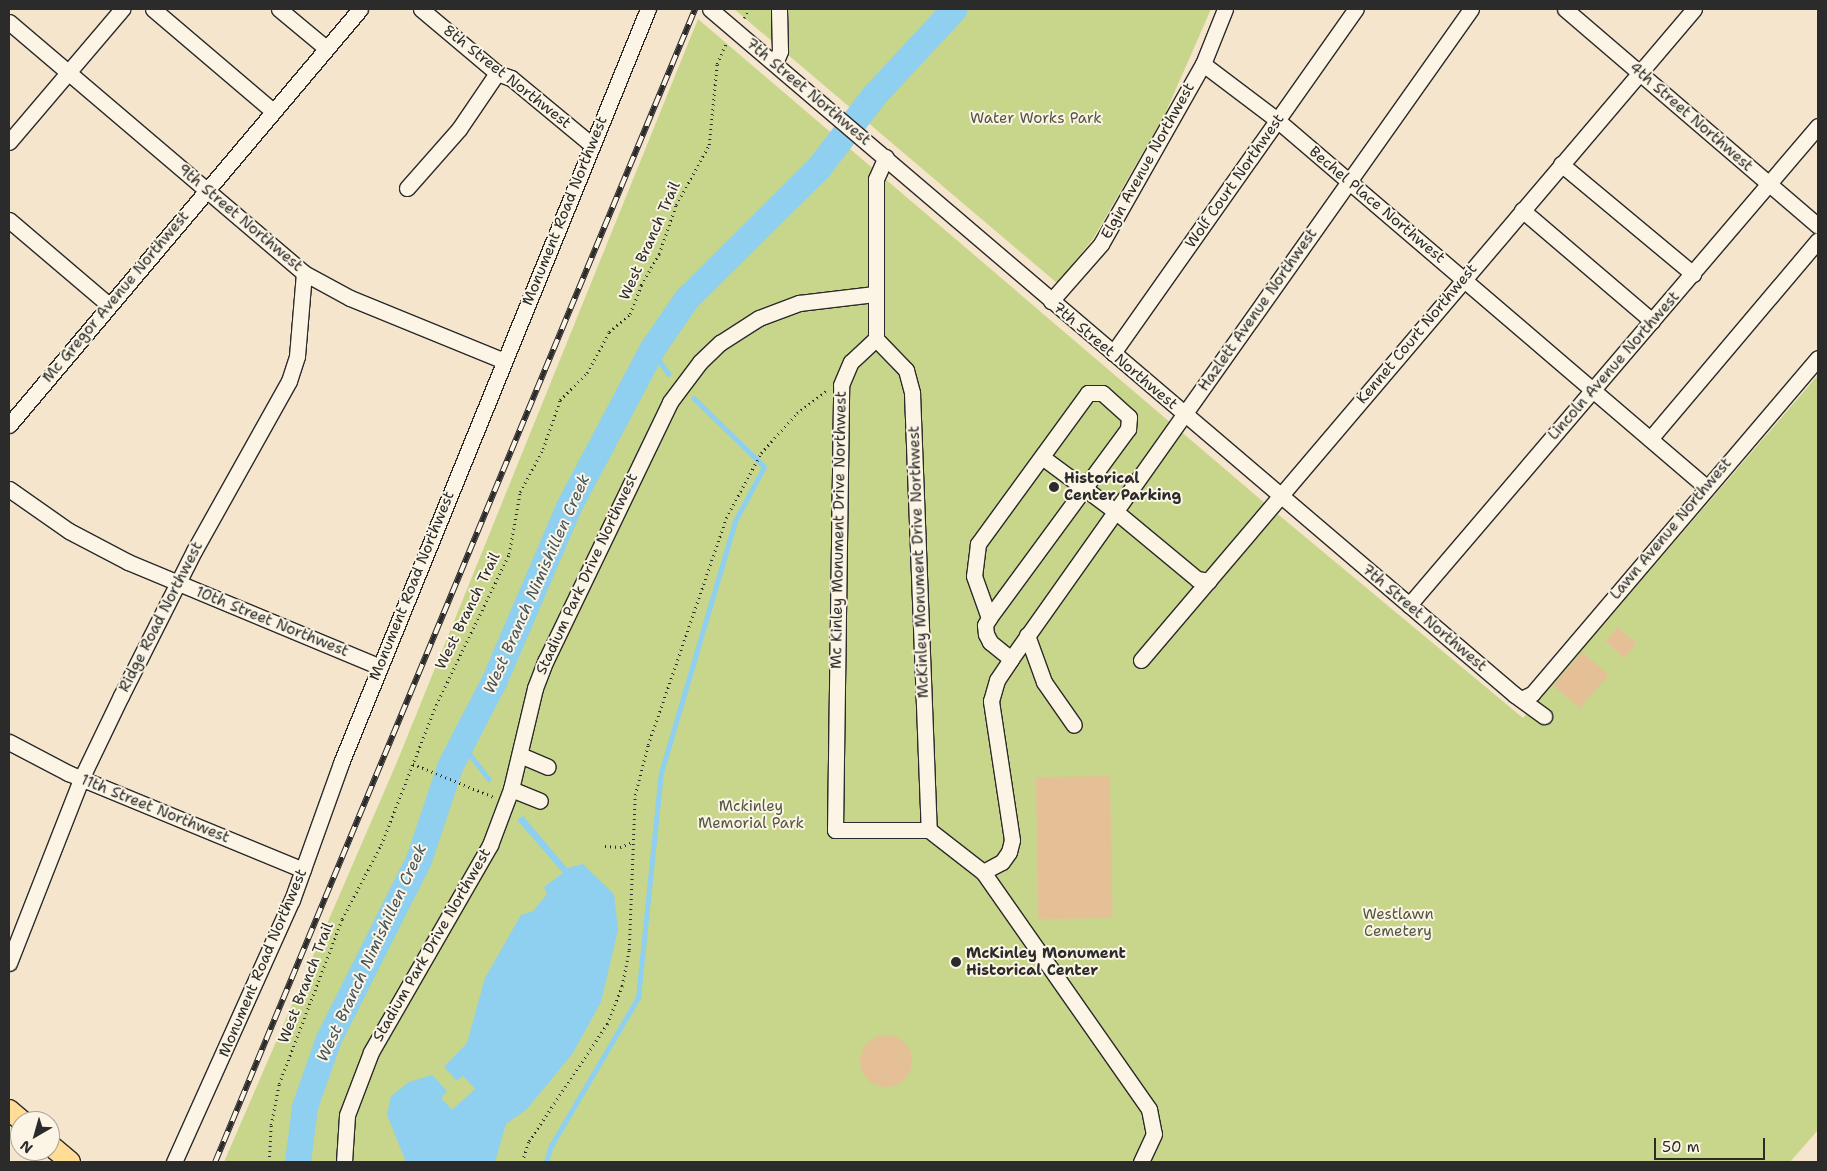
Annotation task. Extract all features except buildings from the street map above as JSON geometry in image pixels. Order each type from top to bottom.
[{"type":"main road","points":[[60,1154],[70,1162]]},
{"type":"street","points":[[9,142],[122,9]]},
{"type":"street","points":[[153,9],[273,111]]},
{"type":"street","points":[[279,9],[326,48]]},
{"type":"street","name":"Mc Gregor Avenue Northwest","points":[[9,425],[360,9]]},
{"type":"street","name":"8th Street Northwest","points":[[421,9],[497,73],[511,78],[592,145]]},
{"type":"street","name":"Monument Road Northwest","points":[[174,1162],[257,980],[303,870],[341,763],[648,9]]},
{"type":"street","name":"7th Street Northwest","points":[[710,9],[821,101],[1051,301],[1515,695],[1524,698]]},
{"type":"street","points":[[775,63],[780,51],[779,9]]},
{"type":"street","name":"Elgin Avenue Northwest","points":[[1051,301],[1101,244],[1203,64],[1225,9]]},
{"type":"street","name":"Wolf Court Northwest","points":[[1113,353],[1356,9]]},
{"type":"street","name":"Hazlett Avenue Northwest","points":[[983,872],[1002,862],[1012,840],[991,701],[997,680],[1471,9]]},
{"type":"street","name":"4th Street Northwest","points":[[1565,9],[1818,226]]},
{"type":"street","name":"Kennet Court Northwest","points":[[1141,660],[1209,582],[1280,494],[1560,164],[1694,9]]},
{"type":"street","name":"9th Street Northwest","points":[[9,22],[304,273],[350,298],[504,361]]},
{"type":"street","name":"Bechel Place Northwest","points":[[1203,64],[1277,120],[1706,487]]},
{"type":"street","points":[[407,188],[459,128],[497,73]]},
{"type":"street","name":"Lincoln Avenue Northwest","points":[[1409,605],[1818,126]]},
{"type":"street","points":[[876,339],[874,294],[876,179],[882,153]]},
{"type":"street","points":[[1560,164],[1693,274]]},
{"type":"street","points":[[1522,210],[1652,321]]},
{"type":"street","points":[[9,220],[109,305]]},
{"type":"street","points":[[1650,439],[1818,240]]},
{"type":"street","name":"Ridge Road Northwest","points":[[9,962],[81,779],[178,584],[289,381],[300,340],[304,273]]},
{"type":"street","name":"Stadium Park Drive Northwest","points":[[344,1162],[347,1115],[371,1052],[474,876],[509,796],[535,688],[546,660],[651,437],[685,379],[720,343],[759,318],[799,304],[874,294]]},
{"type":"street","name":"Mc Kinley Monument Drive Northwest","points":[[876,339],[851,362],[841,385],[835,830],[929,830]]},
{"type":"street","name":"McKinley Monument Drive Northwest","points":[[876,339],[903,366],[912,392],[929,830]]},
{"type":"street","name":"Lawn Avenue Northwest","points":[[1524,698],[1532,694],[1706,487],[1818,358]]},
{"type":"street","points":[[989,618],[974,576],[978,544],[1088,392],[1102,393],[1129,417],[1128,429],[989,618],[985,626],[990,642],[1011,659]]},
{"type":"street","points":[[1042,457],[1115,511],[1196,579],[1209,582]]},
{"type":"street","name":"10th Street Northwest","points":[[9,489],[85,541],[178,584],[380,667]]},
{"type":"street","points":[[1027,635],[1044,682],[1074,725]]},
{"type":"street","points":[[1524,698],[1544,716]]},
{"type":"street","name":"11th Street Northwest","points":[[9,742],[81,779],[303,870]]},
{"type":"street","points":[[520,754],[548,767]]},
{"type":"street","points":[[509,796],[540,801]]},
{"type":"street","points":[[929,830],[983,872],[1148,1109],[1154,1134],[1141,1162]]},
{"type":"path","name":"West Branch Trail","points":[[269,1162],[271,1125],[279,1084],[342,919],[380,845],[471,628],[509,554],[520,492],[544,449],[560,400],[587,373],[609,332],[630,314],[640,285],[659,254],[676,205],[709,145],[718,64],[725,44],[748,9]]},
{"type":"path","points":[[522,1162],[529,1140],[606,1024],[622,986],[629,950],[635,795],[648,745],[726,518],[761,453],[806,405],[841,385]]},
{"type":"path","points":[[413,764],[459,783],[509,796]]},
{"type":"path","points":[[605,846],[620,847],[633,842]]},
{"type":"green space","name":"Water Works Park","points":[[734,9],[1211,9],[1165,114],[1093,239],[1057,283]]},
{"type":"green space","name":"Mckinley Memorial Park","points":[[698,19],[1274,511],[1523,718],[1818,375],[1818,1130],[1790,1162],[224,1162],[397,762]]},
{"type":"water","points":[[523,816],[567,868],[583,864],[614,894],[618,930],[601,1002],[573,1053],[527,1109],[506,1124],[495,1162],[406,1162],[387,1115],[391,1096],[409,1082],[432,1075],[447,1091],[441,1098],[452,1110],[475,1089],[463,1076],[457,1081],[444,1067],[467,1043],[485,978],[521,915],[533,911],[547,894],[544,887],[563,873],[517,820]]},
{"type":"waterway","name":"West Branch Nimishillen Creek","points":[[298,1162],[305,1107],[329,1039],[419,860],[451,765],[495,680],[569,507],[652,350],[687,299],[819,168],[875,95],[955,9]]},
{"type":"waterway","points":[[652,350],[669,374]]},
{"type":"waterway","points":[[546,1162],[551,1146],[638,998],[661,773],[735,521],[764,467],[694,399]]},
{"type":"waterway","points":[[462,744],[489,779]]},
{"type":"railway","points":[[215,1162],[695,9]]},
{"type":"place","name":"Historical Center Parking","points":[[1054,487]]},
{"type":"place","name":"McKinley Monument Historical Center","points":[[956,962]]},
{"type":"park label","name":"Westlawn Cemetery","points":[[1398,922]]}]
